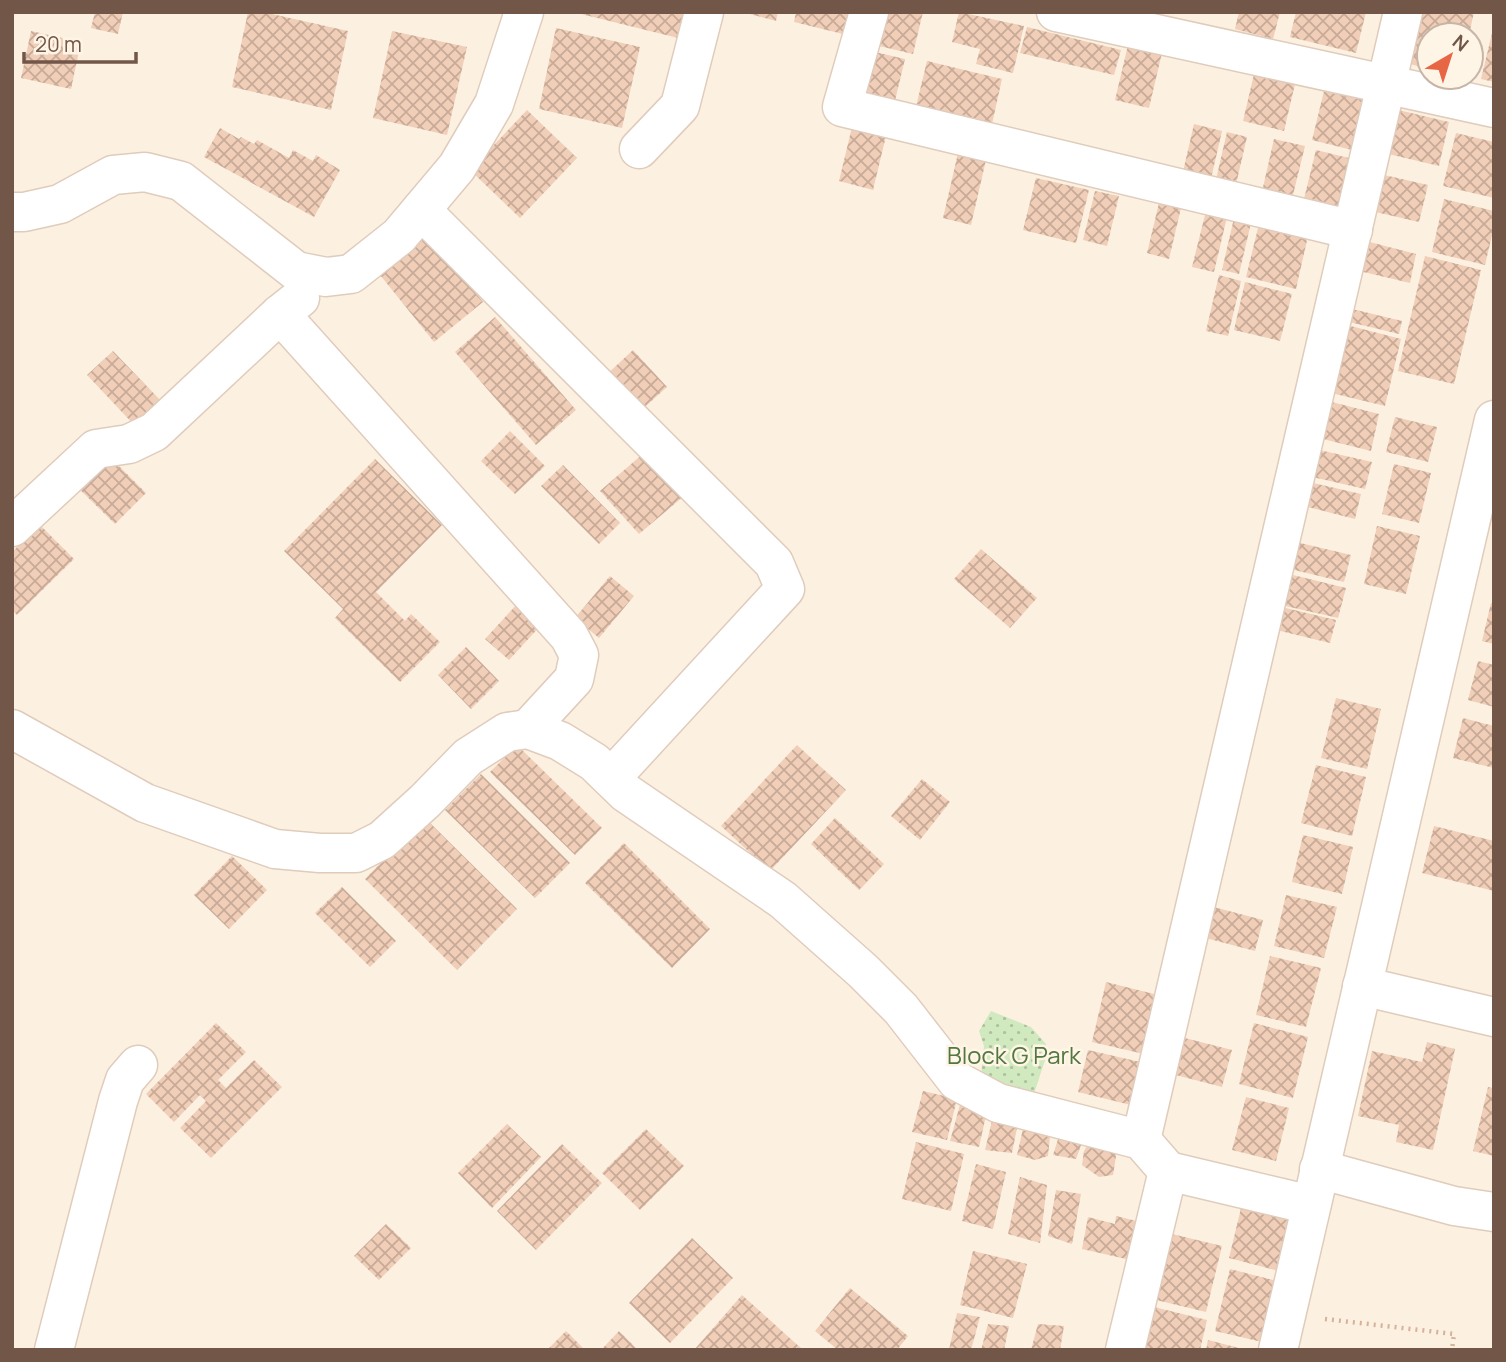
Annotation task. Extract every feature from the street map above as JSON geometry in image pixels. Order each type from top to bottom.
[{"type":"street","points":[[12,212],[60,204],[113,174],[145,172],[181,181],[296,271],[326,277],[351,274],[399,236],[457,167],[494,104],[524,12]]},
{"type":"street","points":[[639,149],[680,106],[704,12]]},
{"type":"street","points":[[869,12],[842,107],[1353,230]]},
{"type":"street","points":[[1056,12],[1494,108]]},
{"type":"street","points":[[1141,1140],[1402,12]]},
{"type":"street","points":[[421,210],[774,563],[785,589],[611,778]]},
{"type":"street","points":[[12,527],[96,449],[129,444],[153,432],[280,314],[326,277]]},
{"type":"street","points":[[280,314],[569,636],[579,655],[574,679],[528,729]]},
{"type":"street","points":[[1282,1332],[1494,420]]},
{"type":"street","points":[[12,729],[145,803],[212,828],[275,849],[356,853],[382,840],[468,757],[508,732],[528,729],[559,741],[594,762],[626,793],[783,900],[863,971],[901,1009],[957,1081],[998,1103],[1141,1140],[1168,1171],[1315,1187],[1494,1212]]},
{"type":"street","points":[[1362,986],[1494,1017]]},
{"type":"street","points":[[54,1350],[118,1101],[125,1080],[138,1065]]},
{"type":"street","points":[[1125,1350],[1168,1171]]},
{"type":"path","points":[[1282,1332],[1454,1334],[1452,1350]]},
{"type":"green space","name":"Block G Park","points":[[991,1011],[1031,1027],[1046,1044],[1045,1060],[1032,1100],[980,1085],[984,1046],[979,1031]]},
{"type":"building","points":[[95,12],[123,12],[118,34],[91,28]]},
{"type":"building","points":[[248,12],[263,12],[348,31],[331,110],[232,87]]},
{"type":"building","points":[[573,12],[684,12],[678,38]]},
{"type":"building","points":[[742,12],[778,12],[776,21]]},
{"type":"building","points":[[796,12],[852,12],[847,35],[794,22]]},
{"type":"building","points":[[882,12],[923,12],[913,54],[875,45]]},
{"type":"building","points":[[959,12],[1024,26],[1013,73],[976,64],[980,49],[952,42]]},
{"type":"building","points":[[1239,12],[1280,12],[1273,39],[1235,29]]},
{"type":"building","points":[[1296,12],[1366,12],[1356,53],[1290,37]]},
{"type":"building","points":[[1417,12],[1474,12],[1472,21],[1415,21]]},
{"type":"building","points":[[1415,21],[1415,65],[1406,63]]},
{"type":"building","points":[[1027,27],[1121,50],[1114,75],[1020,53]]},
{"type":"building","points":[[556,28],[640,47],[622,128],[539,109]]},
{"type":"building","points":[[1493,29],[1494,82],[1485,80],[1485,62]]},
{"type":"building","points":[[31,31],[81,42],[71,89],[21,78]]},
{"type":"building","points":[[392,31],[467,47],[447,135],[373,118]]},
{"type":"building","points":[[1128,45],[1162,53],[1149,108],[1115,100]]},
{"type":"building","points":[[875,52],[905,59],[893,109],[863,102]]},
{"type":"building","points":[[927,61],[1002,79],[990,133],[914,115]]},
{"type":"building","points":[[1254,74],[1295,84],[1284,131],[1243,121]]},
{"type":"building","points":[[1324,91],[1364,100],[1352,150],[1312,140]]},
{"type":"building","points":[[1390,108],[1449,122],[1439,166],[1380,152]]},
{"type":"building","points":[[527,110],[577,158],[520,218],[470,170]]},
{"type":"building","points":[[1194,124],[1222,131],[1210,183],[1182,176]]},
{"type":"building","points":[[852,127],[886,136],[873,190],[839,181]]},
{"type":"building","points":[[220,128],[254,144],[257,140],[289,158],[293,150],[313,161],[316,155],[340,170],[314,217],[204,157]]},
{"type":"building","points":[[1227,132],[1247,137],[1234,193],[1214,188]]},
{"type":"building","points":[[1456,133],[1494,142],[1494,198],[1443,186]]},
{"type":"building","points":[[1274,139],[1305,146],[1291,203],[1261,196]]},
{"type":"building","points":[[1316,150],[1353,159],[1340,212],[1303,203]]},
{"type":"building","points":[[958,153],[986,160],[971,225],[943,218]]},
{"type":"building","points":[[1380,174],[1428,185],[1419,222],[1371,211]]},
{"type":"building","points":[[1036,178],[1089,190],[1076,243],[1023,230]]},
{"type":"building","points":[[1095,191],[1119,196],[1107,246],[1083,240]]},
{"type":"building","points":[[1444,199],[1494,211],[1494,227],[1485,265],[1432,252]]},
{"type":"building","points":[[1159,203],[1181,208],[1169,259],[1147,253]]},
{"type":"building","points":[[1206,211],[1227,217],[1214,272],[1192,267]]},
{"type":"building","points":[[1234,218],[1251,223],[1239,274],[1222,270]]},
{"type":"building","points":[[1259,224],[1308,236],[1296,289],[1246,277]]},
{"type":"building","points":[[425,231],[483,302],[434,342],[376,270]]},
{"type":"building","points":[[1362,240],[1416,254],[1410,283],[1355,270]]},
{"type":"building","points":[[1425,256],[1481,270],[1454,384],[1398,371]]},
{"type":"building","points":[[1219,275],[1241,281],[1228,336],[1206,331]]},
{"type":"building","points":[[1245,282],[1292,294],[1280,341],[1234,330]]},
{"type":"building","points":[[1348,308],[1402,321],[1399,334],[1345,321]]},
{"type":"building","points":[[495,317],[576,410],[536,445],[455,352]]},
{"type":"building","points":[[1343,324],[1401,339],[1385,406],[1327,392]]},
{"type":"building","points":[[633,350],[667,387],[637,414],[603,378]]},
{"type":"building","points":[[113,351],[163,403],[137,428],[87,375]]},
{"type":"building","points":[[1324,400],[1379,414],[1371,451],[1315,437]]},
{"type":"building","points":[[1395,417],[1437,427],[1428,462],[1386,452]]},
{"type":"building","points":[[510,431],[545,466],[515,494],[481,461]]},
{"type":"building","points":[[1315,449],[1372,462],[1365,489],[1308,476]]},
{"type":"building","points":[[103,450],[146,493],[115,524],[71,481]]},
{"type":"building","points":[[645,452],[684,496],[639,534],[600,491]]},
{"type":"building","points":[[375,459],[442,525],[376,592],[405,621],[411,614],[440,642],[400,682],[335,618],[343,609],[284,551]]},
{"type":"building","points":[[1394,464],[1431,473],[1419,523],[1382,514]]},
{"type":"building","points":[[563,465],[620,523],[599,544],[541,486]]},
{"type":"building","points":[[1309,482],[1361,494],[1355,519],[1304,506]]},
{"type":"building","points":[[40,525],[74,559],[17,615],[12,610],[12,552]]},
{"type":"building","points":[[1377,526],[1420,536],[1406,594],[1364,584]]},
{"type":"building","points":[[1292,541],[1351,555],[1344,582],[1286,568]]},
{"type":"building","points":[[981,549],[1037,598],[1010,628],[954,579]]},
{"type":"building","points":[[1289,574],[1346,588],[1338,618],[1281,605]]},
{"type":"building","points":[[610,576],[634,596],[599,638],[575,618]]},
{"type":"building","points":[[519,602],[543,623],[509,660],[485,639]]},
{"type":"building","points":[[1491,603],[1494,604],[1494,644],[1482,641]]},
{"type":"building","points":[[1269,604],[1336,620],[1330,643],[1264,627]]},
{"type":"building","points":[[466,647],[499,681],[471,709],[438,675]]},
{"type":"building","points":[[1478,661],[1494,665],[1494,707],[1468,700]]},
{"type":"building","points":[[1336,698],[1381,709],[1367,769],[1321,758]]},
{"type":"building","points":[[1463,718],[1494,726],[1494,768],[1453,758]]},
{"type":"building","points":[[517,745],[602,828],[575,855],[490,772]]},
{"type":"building","points":[[797,745],[846,790],[770,871],[721,826]]},
{"type":"building","points":[[1316,765],[1366,777],[1352,836],[1301,823]]},
{"type":"building","points":[[481,774],[570,863],[535,898],[445,810]]},
{"type":"building","points":[[922,779],[950,802],[920,840],[891,816]]},
{"type":"building","points":[[425,818],[517,909],[457,970],[365,879]]},
{"type":"building","points":[[835,818],[884,864],[859,890],[811,844]]},
{"type":"building","points":[[1434,826],[1494,841],[1494,891],[1422,873]]},
{"type":"building","points":[[1303,835],[1353,847],[1342,894],[1292,882]]},
{"type":"building","points":[[624,843],[710,929],[672,968],[585,883]]},
{"type":"building","points":[[232,856],[267,890],[229,929],[194,895]]},
{"type":"building","points":[[342,887],[396,941],[370,967],[315,913]]},
{"type":"building","points":[[1286,895],[1337,907],[1324,958],[1274,946]]},
{"type":"building","points":[[1206,905],[1263,920],[1255,951],[1198,936]]},
{"type":"building","points":[[1270,956],[1321,968],[1306,1027],[1256,1015]]},
{"type":"building","points":[[1106,982],[1158,995],[1144,1054],[1092,1042]]},
{"type":"building","points":[[216,1023],[246,1052],[218,1080],[226,1088],[254,1060],[282,1087],[211,1158],[180,1128],[206,1101],[200,1095],[174,1122],[146,1094]]},
{"type":"building","points":[[1254,1023],[1308,1037],[1293,1098],[1239,1084]]},
{"type":"building","points":[[1177,1036],[1232,1050],[1222,1087],[1168,1073]]},
{"type":"building","points":[[1427,1042],[1455,1049],[1433,1150],[1396,1142],[1399,1125],[1358,1116],[1372,1051],[1422,1062]]},
{"type":"building","points":[[1088,1050],[1149,1064],[1139,1107],[1078,1092]]},
{"type":"building","points":[[1488,1087],[1494,1088],[1494,1156],[1473,1151]]},
{"type":"building","points":[[923,1091],[957,1099],[947,1140],[912,1132]]},
{"type":"building","points":[[1246,1097],[1289,1108],[1276,1161],[1232,1150]]},
{"type":"building","points":[[961,1101],[987,1111],[979,1147],[950,1141]]},
{"type":"building","points":[[994,1112],[1019,1118],[1012,1153],[985,1150]]},
{"type":"building","points":[[1025,1120],[1051,1127],[1048,1156],[1035,1160],[1017,1155]]},
{"type":"building","points":[[507,1124],[541,1157],[492,1208],[458,1173]]},
{"type":"building","points":[[646,1129],[684,1166],[640,1210],[602,1173]]},
{"type":"building","points":[[1061,1130],[1084,1137],[1076,1159],[1053,1155]]},
{"type":"building","points":[[1091,1139],[1118,1144],[1113,1175],[1099,1177],[1082,1165],[1084,1151]]},
{"type":"building","points":[[916,1142],[964,1154],[951,1211],[902,1199]]},
{"type":"building","points":[[562,1144],[602,1183],[536,1250],[497,1211]]},
{"type":"building","points":[[976,1164],[1006,1172],[993,1229],[962,1221]]},
{"type":"building","points":[[1020,1177],[1047,1185],[1040,1243],[1008,1234]]},
{"type":"building","points":[[1056,1190],[1081,1194],[1072,1244],[1048,1236]]},
{"type":"building","points":[[1242,1204],[1296,1217],[1283,1272],[1229,1258]]},
{"type":"building","points":[[1116,1216],[1141,1222],[1135,1261],[1082,1249],[1088,1217],[1115,1224]]},
{"type":"building","points":[[386,1224],[411,1248],[379,1280],[354,1256]]},
{"type":"building","points":[[1168,1233],[1222,1246],[1206,1312],[1152,1299]]},
{"type":"building","points":[[692,1238],[733,1278],[670,1343],[629,1303]]},
{"type":"building","points":[[973,1251],[1027,1264],[1013,1318],[960,1305]]},
{"type":"building","points":[[1230,1269],[1277,1281],[1262,1342],[1215,1331]]},
{"type":"building","points":[[850,1288],[908,1336],[897,1350],[838,1350],[815,1331]]},
{"type":"building","points":[[742,1295],[803,1350],[694,1350]]},
{"type":"building","points":[[1150,1306],[1207,1320],[1200,1350],[1140,1350]]},
{"type":"building","points":[[957,1313],[980,1317],[971,1350],[949,1350]]},
{"type":"building","points":[[988,1324],[1009,1326],[1004,1350],[981,1350]]},
{"type":"building","points":[[1038,1324],[1064,1326],[1060,1350],[1031,1350]]},
{"type":"building","points":[[566,1331],[585,1350],[547,1350]]},
{"type":"building","points":[[619,1331],[638,1350],[601,1350]]},
{"type":"building","points":[[1208,1340],[1243,1349],[1243,1350],[1206,1350]]}]
